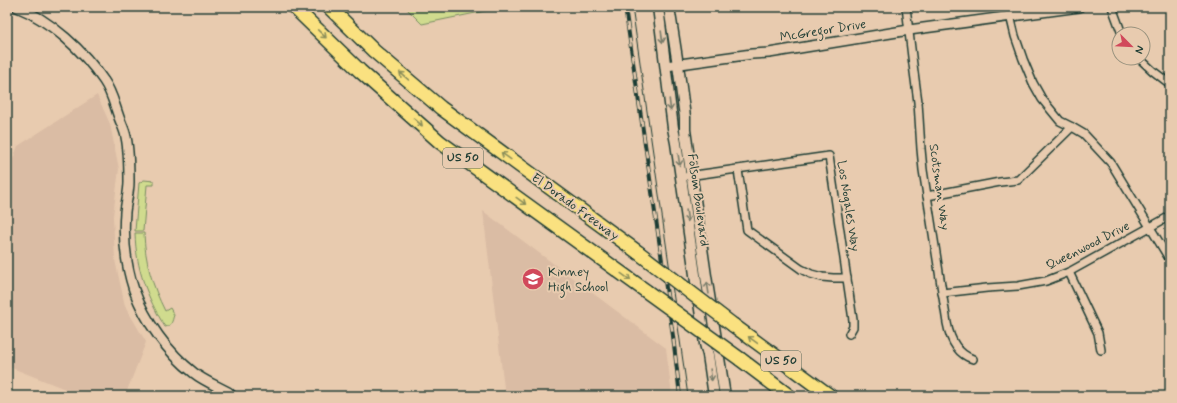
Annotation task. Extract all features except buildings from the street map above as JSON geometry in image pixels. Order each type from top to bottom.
[{"type":"highway","name":"El Dorado Freeway","points":[[294,7],[360,71],[440,142],[646,292],[740,358],[789,396]]},
{"type":"highway","name":"El Dorado Freeway","points":[[329,7],[374,51],[441,108],[639,253],[733,325],[830,396]]},
{"type":"main road","name":"Folsom Boulevard","points":[[658,7],[673,128],[687,176],[706,276],[725,396]]},
{"type":"main road","name":"Folsom Boulevard","points":[[669,7],[685,117],[690,236],[693,266],[714,396]]},
{"type":"street","points":[[17,7],[39,18],[73,44],[104,81],[112,96],[126,137],[129,185],[125,212],[124,236],[134,291],[148,320],[158,336],[176,357],[194,373],[228,392],[232,396]]},
{"type":"street","name":"Scotsman Way","points":[[906,7],[918,102],[921,149],[927,196],[948,329],[958,350],[966,357],[973,359]]},
{"type":"street","points":[[1008,7],[1023,59],[1033,83],[1042,99],[1060,121],[1084,134],[1112,163],[1170,260]]},
{"type":"street","name":"McGregor Drive","points":[[666,66],[776,52],[909,30],[1079,7]]},
{"type":"street","points":[[1112,7],[1119,26]]},
{"type":"street","points":[[1148,66],[1170,84]]},
{"type":"street","points":[[927,196],[1018,180],[1072,127]]},
{"type":"street","name":"Los Nogales Way","points":[[687,176],[829,156],[853,320],[853,327],[849,334]]},
{"type":"street","points":[[738,170],[747,230],[801,269],[811,274],[822,277],[847,278]]},
{"type":"street","name":"Queenwood Drive","points":[[942,293],[1018,286],[1046,281],[1068,272],[1170,216]]},
{"type":"street","points":[[1068,272],[1098,332],[1101,350]]},
{"type":"shaded area","points":[[97,95],[110,124],[119,169],[113,216],[115,260],[125,306],[146,342],[125,396],[83,396],[7,366],[7,174],[18,146]]},
{"type":"shaded area","name":"Kinney High School","points":[[483,211],[666,348],[672,396],[505,396]]},
{"type":"green space","points":[[405,7],[494,7],[495,9],[422,24]]},
{"type":"green space","points":[[144,180],[154,181],[154,185],[147,185],[143,231],[135,231],[139,183]]},
{"type":"green space","points":[[135,233],[144,233],[148,264],[156,292],[165,311],[170,308],[174,315],[169,326],[165,327],[148,294],[140,271]]},
{"type":"tram line","points":[[632,7],[688,396]]},
{"type":"railway","points":[[625,7],[673,336],[680,396]]},
{"type":"place","name":"Kinney High School","points":[[533,279]]}]
